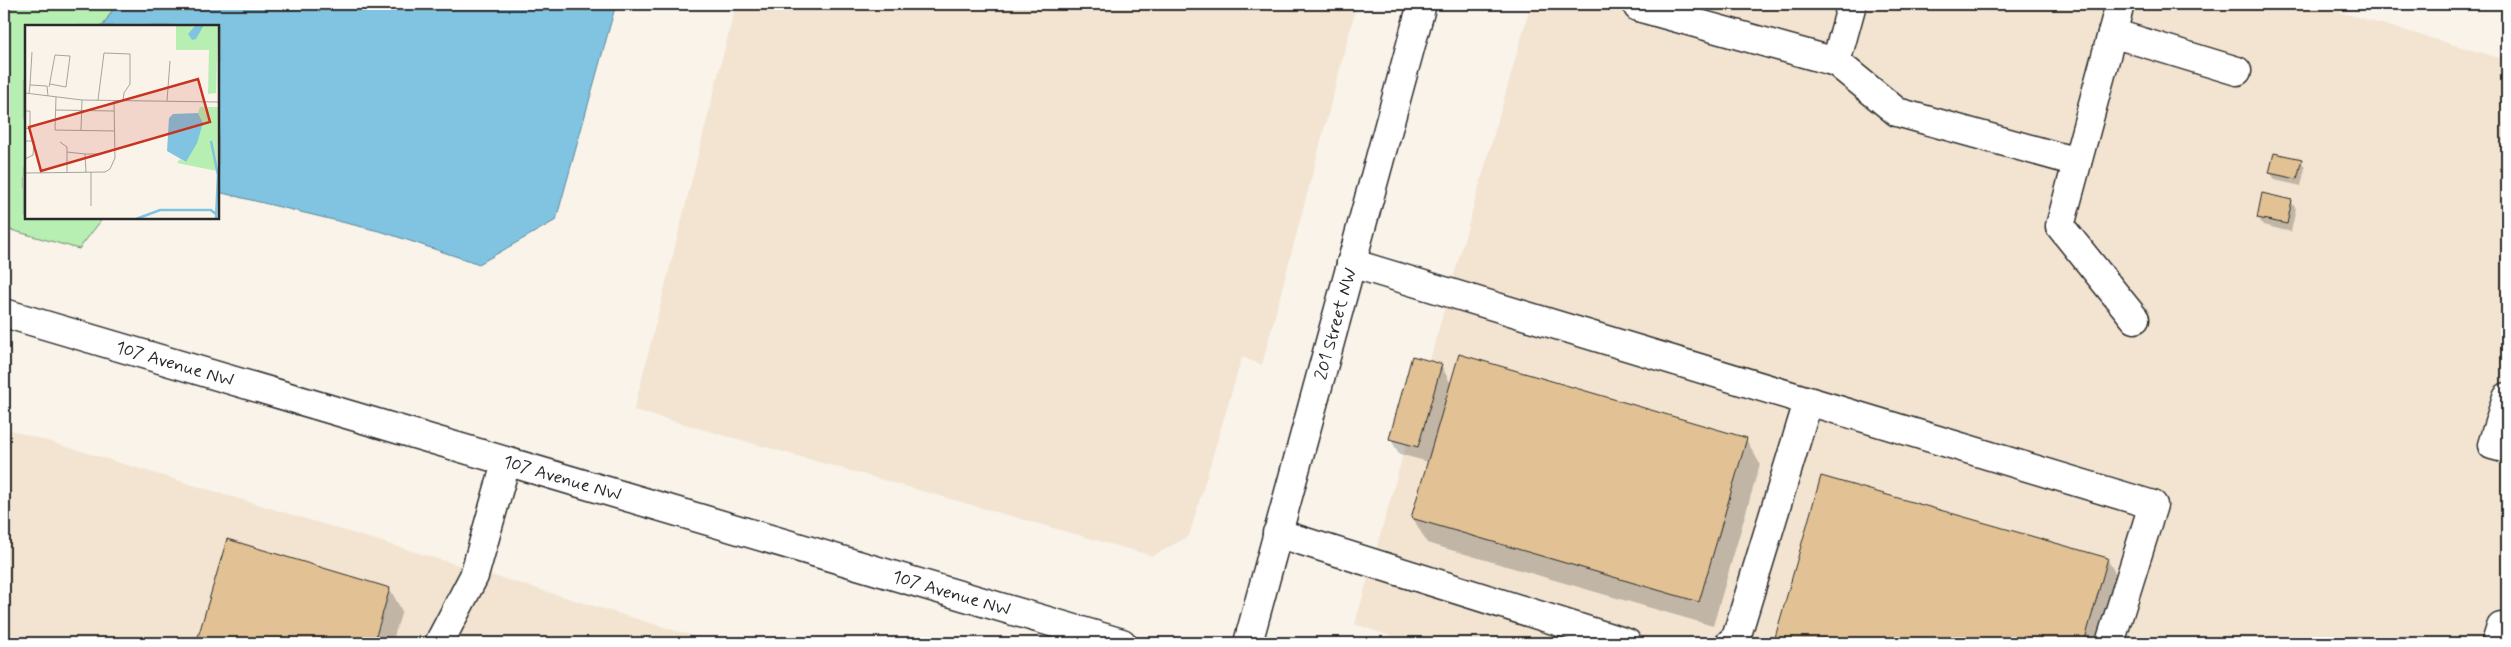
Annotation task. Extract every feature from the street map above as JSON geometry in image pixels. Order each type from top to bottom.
[{"type":"street","name":"201 Street NW","points":[[1248,643],[1422,4]]},
{"type":"street","points":[[1836,62],[1852,4]]},
{"type":"street","points":[[2120,4],[2060,226],[2135,319]]},
{"type":"street","points":[[1638,7],[1836,62],[1897,112],[2077,162]]},
{"type":"street","points":[[2112,34],[2237,71]]},
{"type":"street","points":[[1351,263],[2153,505],[2110,643]]},
{"type":"street","name":"107 Avenue NW","points":[[4,313],[1112,642]]},
{"type":"street","points":[[2507,397],[2492,445],[2507,450]]},
{"type":"street","points":[[1730,643],[1736,638],[1808,402]]},
{"type":"street","points":[[438,643],[474,576],[506,463]]},
{"type":"street","points":[[1277,533],[1627,643]]},
{"type":"street","points":[[2496,643],[2501,627],[2507,629]]},
{"type":"shaded area","points":[[736,4],[1357,4],[1262,365],[1242,357],[1189,536],[1153,556],[634,410]]},
{"type":"shaded area","points":[[1531,4],[2312,4],[2507,60],[2507,643],[1411,643],[1355,624]]},
{"type":"shaded area","points":[[4,428],[717,643],[4,643]]},
{"type":"green space","points":[[4,4],[116,4],[104,25],[25,25],[25,219],[102,219],[79,249],[4,228]]},
{"type":"water","points":[[116,4],[616,4],[556,220],[479,264],[383,232],[219,192],[219,25],[104,25]]},
{"type":"building","points":[[2274,153],[2302,159],[2297,179],[2269,173]]},
{"type":"building","points":[[2262,193],[2292,200],[2287,224],[2257,218]]},
{"type":"building","points":[[1459,354],[1747,438],[1699,602],[1411,518]]},
{"type":"building","points":[[1412,356],[1442,364],[1418,447],[1389,439]]},
{"type":"building","points":[[1821,476],[2108,558],[2084,643],[1783,643],[1774,641]]},
{"type":"building","points":[[227,539],[390,588],[374,643],[219,643],[198,637]]}]
